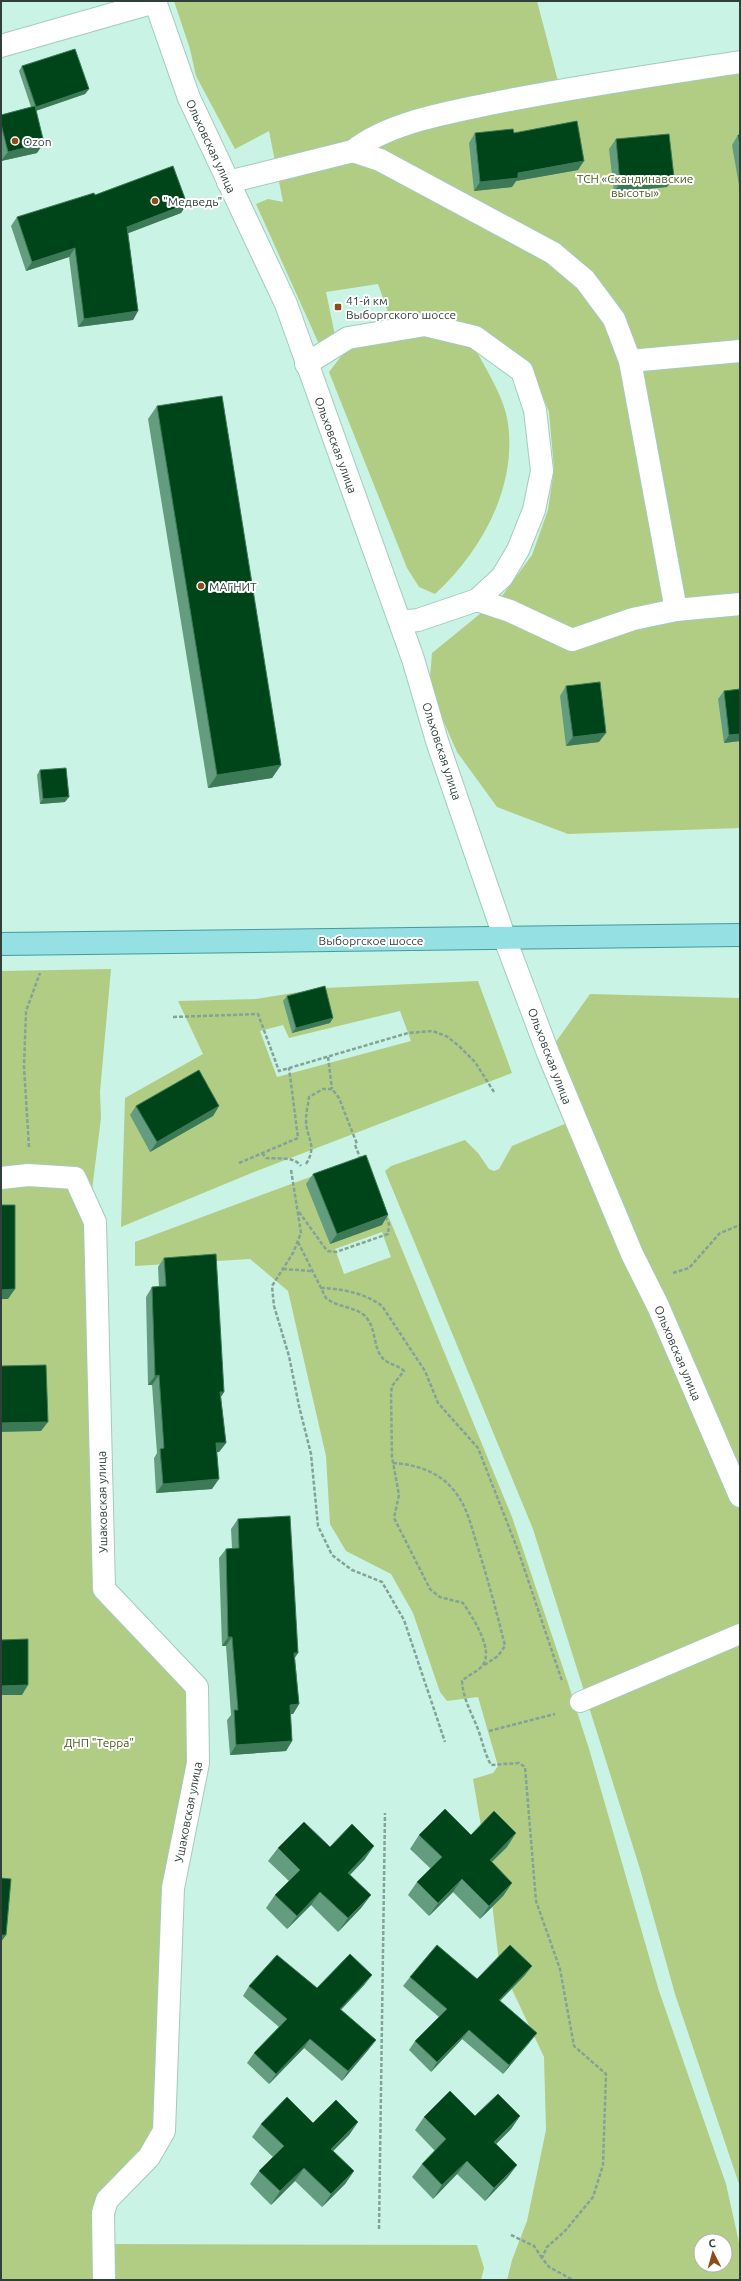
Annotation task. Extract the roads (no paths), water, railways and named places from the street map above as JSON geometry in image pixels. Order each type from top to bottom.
[{"type":"main road","name":"Выборгское шоссе","points":[[1,944],[740,935]]},
{"type":"street","points":[[1,46],[155,2]]},
{"type":"street","name":"Ольховская улица","points":[[155,2],[189,98],[286,304],[306,364],[413,659],[437,741],[505,939],[574,1120],[740,1496]]},
{"type":"street","points":[[228,182],[353,151],[367,140],[432,116],[560,89],[740,62]]},
{"type":"street","points":[[353,151],[380,160],[553,253],[585,280],[614,319],[630,361],[676,610]]},
{"type":"street","points":[[306,364],[348,338],[426,325],[475,337],[522,371],[535,410],[542,471],[534,510],[518,550],[502,577],[477,600],[418,620],[400,622]]},
{"type":"street","points":[[630,361],[740,350]]},
{"type":"street","points":[[477,600],[510,611],[572,640],[633,619],[676,610],[740,604]]},
{"type":"street","name":"Ушаковская улица","points":[[1,1178],[28,1175],[75,1178],[96,1222],[104,1589],[197,1687],[198,1763],[173,1888],[164,2131],[149,2156],[107,2200],[103,2213],[104,2280]]},
{"type":"lane","points":[[580,1702],[740,1634]]},
{"type":"place","name":"Ozon","points":[[15,141]]},
{"type":"place","name":"\"Медведь\"","points":[[155,201]]},
{"type":"place","name":"41-й км Выборгского шоссе","points":[[338,307]]},
{"type":"place","name":"МАГНИТ","points":[[201,586]]},
{"type":"park label","name":"ТСН «Скандинавские высоты»","points":[[635,185]]},
{"type":"park label","name":"ДНП \"Терра\"","points":[[99,1742]]}]
